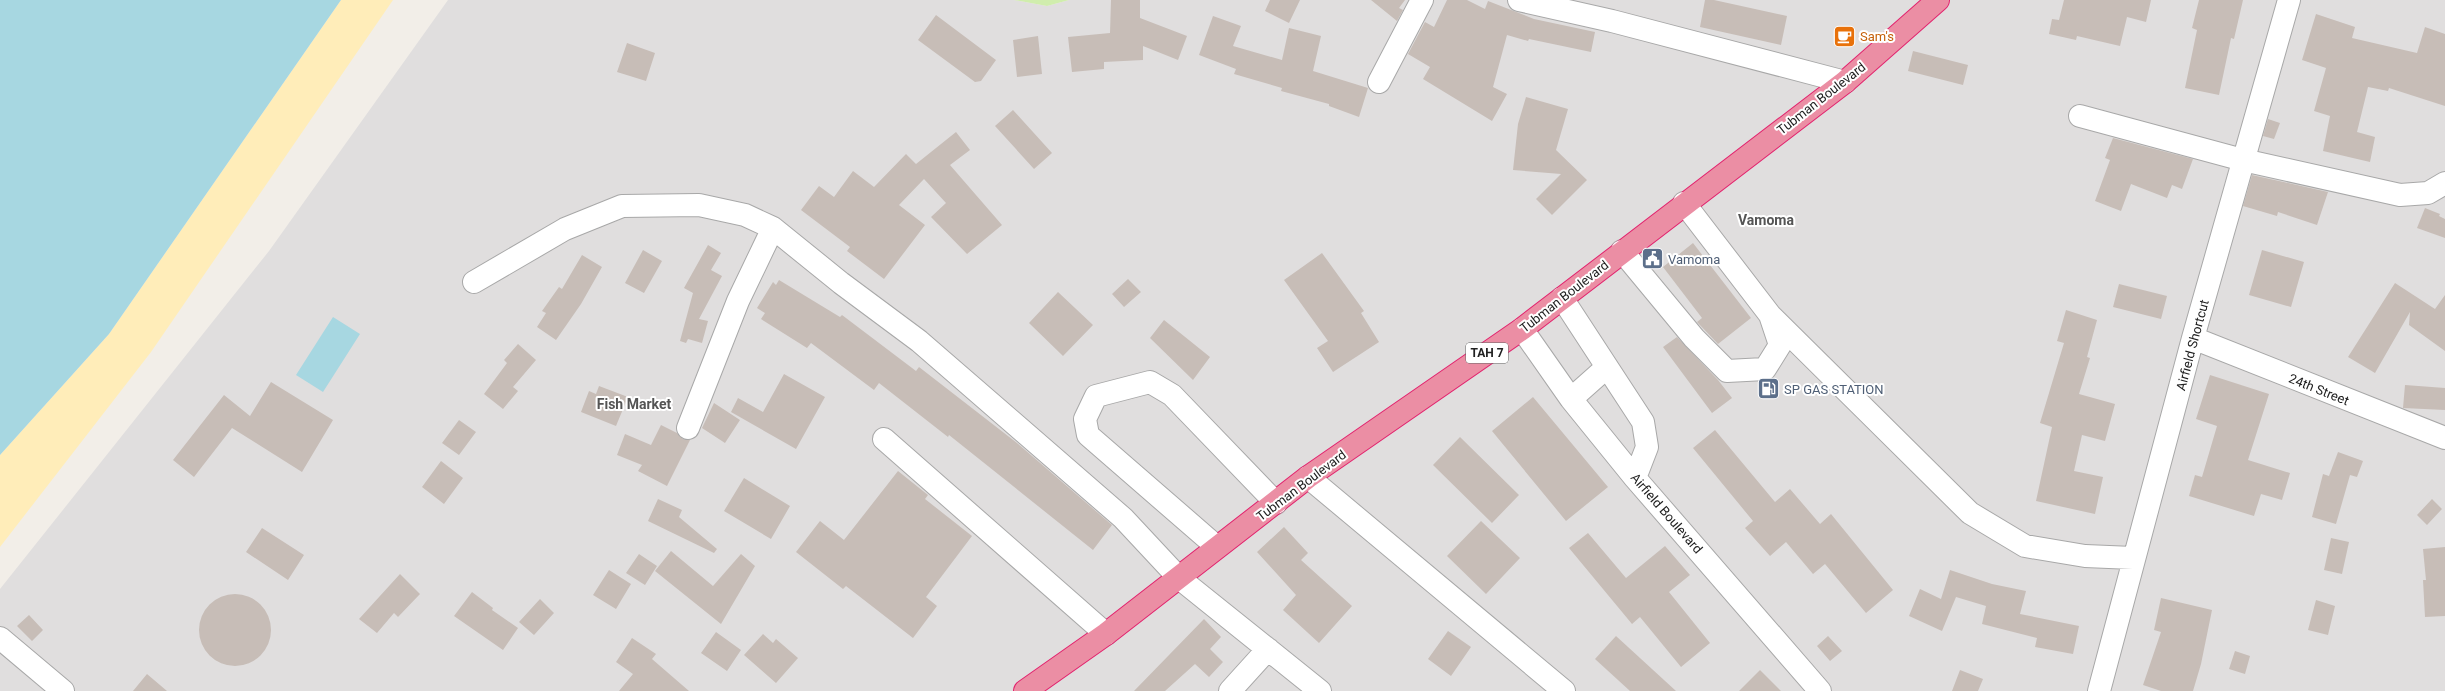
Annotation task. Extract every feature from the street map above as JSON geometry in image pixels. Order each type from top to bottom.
[{"type":"highway","name":"Tubman Boulevard","points":[[1025,691],[1106,634],[1217,547],[1276,504],[1308,477],[1522,329],[1684,203],[1845,82],[1938,0]]},
{"type":"street","points":[[1379,82],[1422,0]]},
{"type":"street","points":[[1519,0],[1612,21],[1845,82]]},
{"type":"street","name":"Airfield Shortcut","points":[[2099,691],[2133,558],[2193,338],[2289,0]]},
{"type":"street","points":[[2080,116],[2244,160],[2400,194],[2428,193],[2445,183]]},
{"type":"street","points":[[1684,203],[1770,315],[1970,513],[2025,546],[2085,556],[2133,558]]},
{"type":"street","points":[[474,282],[565,229],[622,206],[700,205],[745,215],[773,228],[841,284],[919,340],[1123,518],[1179,578],[1320,691]]},
{"type":"street","points":[[688,428],[738,301],[773,228]]},
{"type":"street","points":[[1622,251],[1694,338],[1727,371],[1765,369],[1780,345],[1770,315]]},
{"type":"street","points":[[1562,298],[1643,422],[1647,447],[1635,478]]},
{"type":"street","name":"Airfield Boulevard","points":[[1522,329],[1571,399],[1635,478],[1820,691]]},
{"type":"street","name":"24th Street","points":[[2193,338],[2445,438]]},
{"type":"street","points":[[1571,399],[1607,366]]},
{"type":"street","points":[[1217,547],[1088,435],[1085,419],[1096,396],[1150,382],[1166,392],[1276,504]]},
{"type":"street","points":[[884,439],[1106,634]]},
{"type":"street","points":[[1308,477],[1564,691]]},
{"type":"street","points":[[0,638],[64,691]]},
{"type":"street","points":[[1230,691],[1268,649]]},
{"type":"shaded area","points":[[448,0],[1014,0],[1047,6],[1069,0],[2445,0],[2445,691],[0,691],[0,589],[269,251]]},
{"type":"green space","points":[[1014,0],[1069,0],[1047,6]]},
{"type":"sand","points":[[341,0],[393,0],[151,352],[0,547],[0,455],[109,334]]},
{"type":"water","points":[[0,0],[341,0],[109,334],[0,455]]},
{"type":"water","points":[[333,317],[360,334],[323,392],[296,375]]},
{"type":"building","points":[[1111,0],[1140,0],[1140,18],[1187,36],[1178,60],[1143,46],[1143,60],[1104,62],[1104,69],[1072,72],[1068,37],[1110,33]]},
{"type":"building","points":[[1270,0],[1300,0],[1289,23],[1265,11]]},
{"type":"building","points":[[1371,0],[1405,0],[1399,8],[1403,10],[1397,21]]},
{"type":"building","points":[[1447,0],[1467,0],[1485,9],[1488,1],[1534,19],[1595,32],[1591,52],[1529,39],[1528,41],[1507,35],[1493,87],[1507,94],[1492,121],[1423,79],[1430,67],[1408,54],[1425,22],[1434,27]]},
{"type":"building","points":[[1705,0],[1714,0],[1787,16],[1781,45],[1700,27]]},
{"type":"building","points":[[2064,0],[2151,0],[2146,22],[2127,17],[2120,46],[2077,36],[2076,40],[2049,34],[2052,19],[2059,20]]},
{"type":"building","points":[[2199,0],[2243,0],[2234,39],[2231,38],[2219,95],[2185,88],[2197,30],[2192,28]]},
{"type":"building","points":[[2316,14],[2355,27],[2352,38],[2417,53],[2425,27],[2445,34],[2445,106],[2389,88],[2388,91],[2368,87],[2357,132],[2375,137],[2370,162],[2323,151],[2330,116],[2314,111],[2326,68],[2302,60]]},
{"type":"building","points":[[936,15],[996,60],[981,81],[975,82],[918,40]]},
{"type":"building","points":[[1213,16],[1241,26],[1233,46],[1282,60],[1289,28],[1321,36],[1313,71],[1368,88],[1359,117],[1329,106],[1329,104],[1281,91],[1282,88],[1234,74],[1236,69],[1199,55]]},
{"type":"building","points":[[1038,36],[1042,74],[1017,77],[1013,40]]},
{"type":"building","points":[[627,43],[655,53],[646,81],[617,72]]},
{"type":"building","points":[[1913,51],[1968,65],[1963,85],[1908,71]]},
{"type":"building","points":[[1526,97],[1568,109],[1556,150],[1587,180],[1552,215],[1536,199],[1561,174],[1513,170],[1518,124]]},
{"type":"building","points":[[1013,110],[1052,153],[1034,169],[995,126]]},
{"type":"building","points":[[2268,119],[2280,123],[2274,139],[2263,136]]},
{"type":"building","points":[[956,132],[970,150],[950,165],[1002,225],[967,254],[931,217],[946,203],[924,179],[899,205],[925,225],[884,279],[847,251],[850,247],[801,210],[819,186],[834,197],[853,171],[874,187],[906,154],[916,164]]},
{"type":"building","points":[[2113,138],[2193,159],[2182,189],[2172,185],[2167,198],[2131,184],[2121,211],[2095,201],[2110,160],[2105,158]]},
{"type":"building","points":[[2252,175],[2328,192],[2317,225],[2278,212],[2277,216],[2243,206]]},
{"type":"building","points":[[2425,208],[2440,214],[2439,216],[2445,219],[2445,238],[2417,228]]},
{"type":"building","points":[[1693,243],[1751,318],[1718,344],[1697,322],[1702,318],[1663,267]]},
{"type":"building","points":[[708,245],[721,253],[711,270],[722,276],[699,319],[708,321],[702,343],[688,339],[686,343],[680,341],[693,293],[684,288]]},
{"type":"building","points":[[643,250],[662,261],[644,293],[625,283]]},
{"type":"building","points":[[2262,250],[2304,262],[2291,307],[2249,295]]},
{"type":"building","points":[[1322,253],[1364,311],[1361,313],[1379,342],[1333,372],[1317,348],[1328,341],[1284,280]]},
{"type":"building","points":[[582,255],[602,267],[581,304],[556,340],[537,327],[546,313],[542,311],[559,287],[562,289]]},
{"type":"building","points":[[1128,279],[1141,292],[1124,307],[1112,294]]},
{"type":"building","points":[[779,280],[840,317],[842,315],[916,371],[919,367],[1017,443],[1112,525],[1093,550],[949,435],[948,437],[879,383],[874,390],[811,343],[807,348],[761,319],[765,313],[757,308],[773,282],[776,285]]},
{"type":"building","points":[[2395,283],[2435,309],[2445,295],[2445,351],[2409,325],[2410,312],[2375,373],[2348,357]]},
{"type":"building","points":[[2119,284],[2167,296],[2161,319],[2113,307]]},
{"type":"building","points":[[1058,292],[1093,325],[1063,356],[1029,323]]},
{"type":"building","points":[[2066,310],[2097,320],[2087,357],[2090,358],[2079,394],[2115,404],[2105,441],[2082,435],[2074,471],[2103,477],[2095,514],[2036,501],[2052,427],[2040,423],[2064,343],[2057,341]]},
{"type":"building","points":[[1164,320],[1210,357],[1193,380],[1150,338]]},
{"type":"building","points":[[1677,337],[1718,380],[1732,398],[1712,413],[1663,347]]},
{"type":"building","points":[[518,344],[536,360],[513,387],[518,391],[503,409],[484,394],[507,363],[504,360]]},
{"type":"building","points":[[784,374],[825,397],[796,449],[731,412],[738,398],[763,412]]},
{"type":"building","points":[[2210,375],[2269,394],[2248,460],[2290,473],[2282,500],[2261,494],[2254,516],[2189,496],[2195,475],[2202,477],[2217,426],[2196,419]]},
{"type":"building","points":[[271,382],[333,420],[302,472],[232,428],[194,477],[173,460],[224,395],[250,416]]},
{"type":"building","points":[[2405,385],[2445,388],[2445,410],[2403,408]]},
{"type":"building","points":[[599,386],[628,397],[616,426],[581,412],[589,391],[596,394]]},
{"type":"building","points":[[1533,397],[1608,487],[1566,521],[1492,431]]},
{"type":"building","points":[[714,403],[740,420],[725,443],[702,428]]},
{"type":"building","points":[[459,420],[476,432],[459,455],[442,443]]},
{"type":"building","points":[[661,425],[677,433],[683,439],[690,440],[667,486],[638,471],[642,465],[617,455],[625,434],[651,445]]},
{"type":"building","points":[[1715,430],[1775,502],[1790,489],[1820,524],[1831,514],[1893,590],[1866,613],[1825,564],[1813,574],[1786,542],[1770,556],[1745,528],[1753,521],[1693,448]]},
{"type":"building","points":[[1460,437],[1519,495],[1492,523],[1433,465]]},
{"type":"building","points":[[2338,452],[2363,461],[2357,477],[2350,475],[2336,524],[2312,517],[2323,474],[2329,476]]},
{"type":"building","points":[[441,461],[463,478],[444,504],[422,487]]},
{"type":"building","points":[[898,471],[928,495],[925,499],[972,536],[926,597],[937,606],[913,638],[846,586],[843,589],[796,552],[820,521],[844,540]]},
{"type":"building","points":[[744,478],[790,506],[771,539],[724,511]]},
{"type":"building","points":[[658,499],[682,510],[679,517],[717,549],[714,553],[648,521]]},
{"type":"building","points":[[2432,499],[2442,509],[2427,525],[2417,515]]},
{"type":"building","points":[[1481,521],[1520,558],[1486,594],[1447,556]]},
{"type":"building","points":[[1284,527],[1308,553],[1301,560],[1352,606],[1319,643],[1283,610],[1296,595],[1257,552]]},
{"type":"building","points":[[262,528],[304,555],[288,580],[246,552]]},
{"type":"building","points":[[1588,533],[1626,578],[1665,546],[1690,575],[1669,592],[1710,643],[1681,667],[1640,617],[1632,624],[1569,548]]},
{"type":"building","points":[[2331,538],[2349,542],[2342,574],[2324,570]]},
{"type":"building","points":[[2445,547],[2445,616],[2425,617],[2423,580],[2426,580],[2423,549]]},
{"type":"building","points":[[671,551],[713,586],[741,554],[755,566],[721,624],[655,571]]},
{"type":"building","points":[[639,554],[657,566],[645,585],[626,573]]},
{"type":"building","points":[[609,570],[631,584],[616,609],[593,595]]},
{"type":"building","points":[[1950,570],[1992,584],[2026,591],[2020,614],[2079,626],[2073,654],[2035,647],[2037,638],[1982,624],[1986,606],[1956,597],[1942,631],[1909,616],[1920,589],[1941,599]]},
{"type":"building","points":[[400,574],[420,594],[398,617],[394,613],[377,633],[359,619]]},
{"type":"building","points":[[472,592],[493,608],[492,610],[518,628],[503,650],[454,616]]},
{"type":"building","points":[[235,594],[255,600],[265,610],[271,630],[265,650],[255,660],[235,666],[215,660],[205,650],[199,630],[205,610],[215,600]]},
{"type":"building","points":[[2161,598],[2212,610],[2201,664],[2193,691],[2161,691],[2143,685],[2161,632],[2154,630]]},
{"type":"building","points":[[540,599],[554,613],[534,635],[519,622]]},
{"type":"building","points":[[2316,600],[2335,606],[2328,635],[2308,630]]},
{"type":"building","points":[[29,615],[43,630],[32,641],[17,626]]},
{"type":"building","points":[[1204,619],[1221,637],[1210,649],[1223,662],[1209,677],[1195,664],[1165,691],[1134,691]]},
{"type":"building","points":[[1448,631],[1471,647],[1451,676],[1428,659]]},
{"type":"building","points":[[716,632],[741,650],[727,671],[701,653]]},
{"type":"building","points":[[763,634],[773,643],[776,639],[798,658],[776,683],[744,655]]},
{"type":"building","points":[[1616,636],[1676,691],[1630,691],[1595,659]]},
{"type":"building","points":[[1828,636],[1842,651],[1830,661],[1817,646]]},
{"type":"building","points":[[632,638],[656,654],[652,659],[689,691],[619,691],[633,674],[616,662]]},
{"type":"building","points":[[2235,651],[2250,656],[2245,674],[2229,669]]},
{"type":"building","points":[[1760,670],[1781,691],[1739,691]]},
{"type":"building","points":[[1960,670],[1983,679],[1978,691],[1952,691]]},
{"type":"building","points":[[147,674],[167,691],[133,691]]},
{"type":"place","name":"Sam's","points":[[1845,36]]},
{"type":"place","name":"Vamoma","points":[[1653,259]]},
{"type":"place","name":"SP GAS STATION","points":[[1769,389]]},
{"type":"district","name":"Vamoma","points":[[1766,220]]},
{"type":"district","name":"Fish Market","points":[[634,404]]}]
